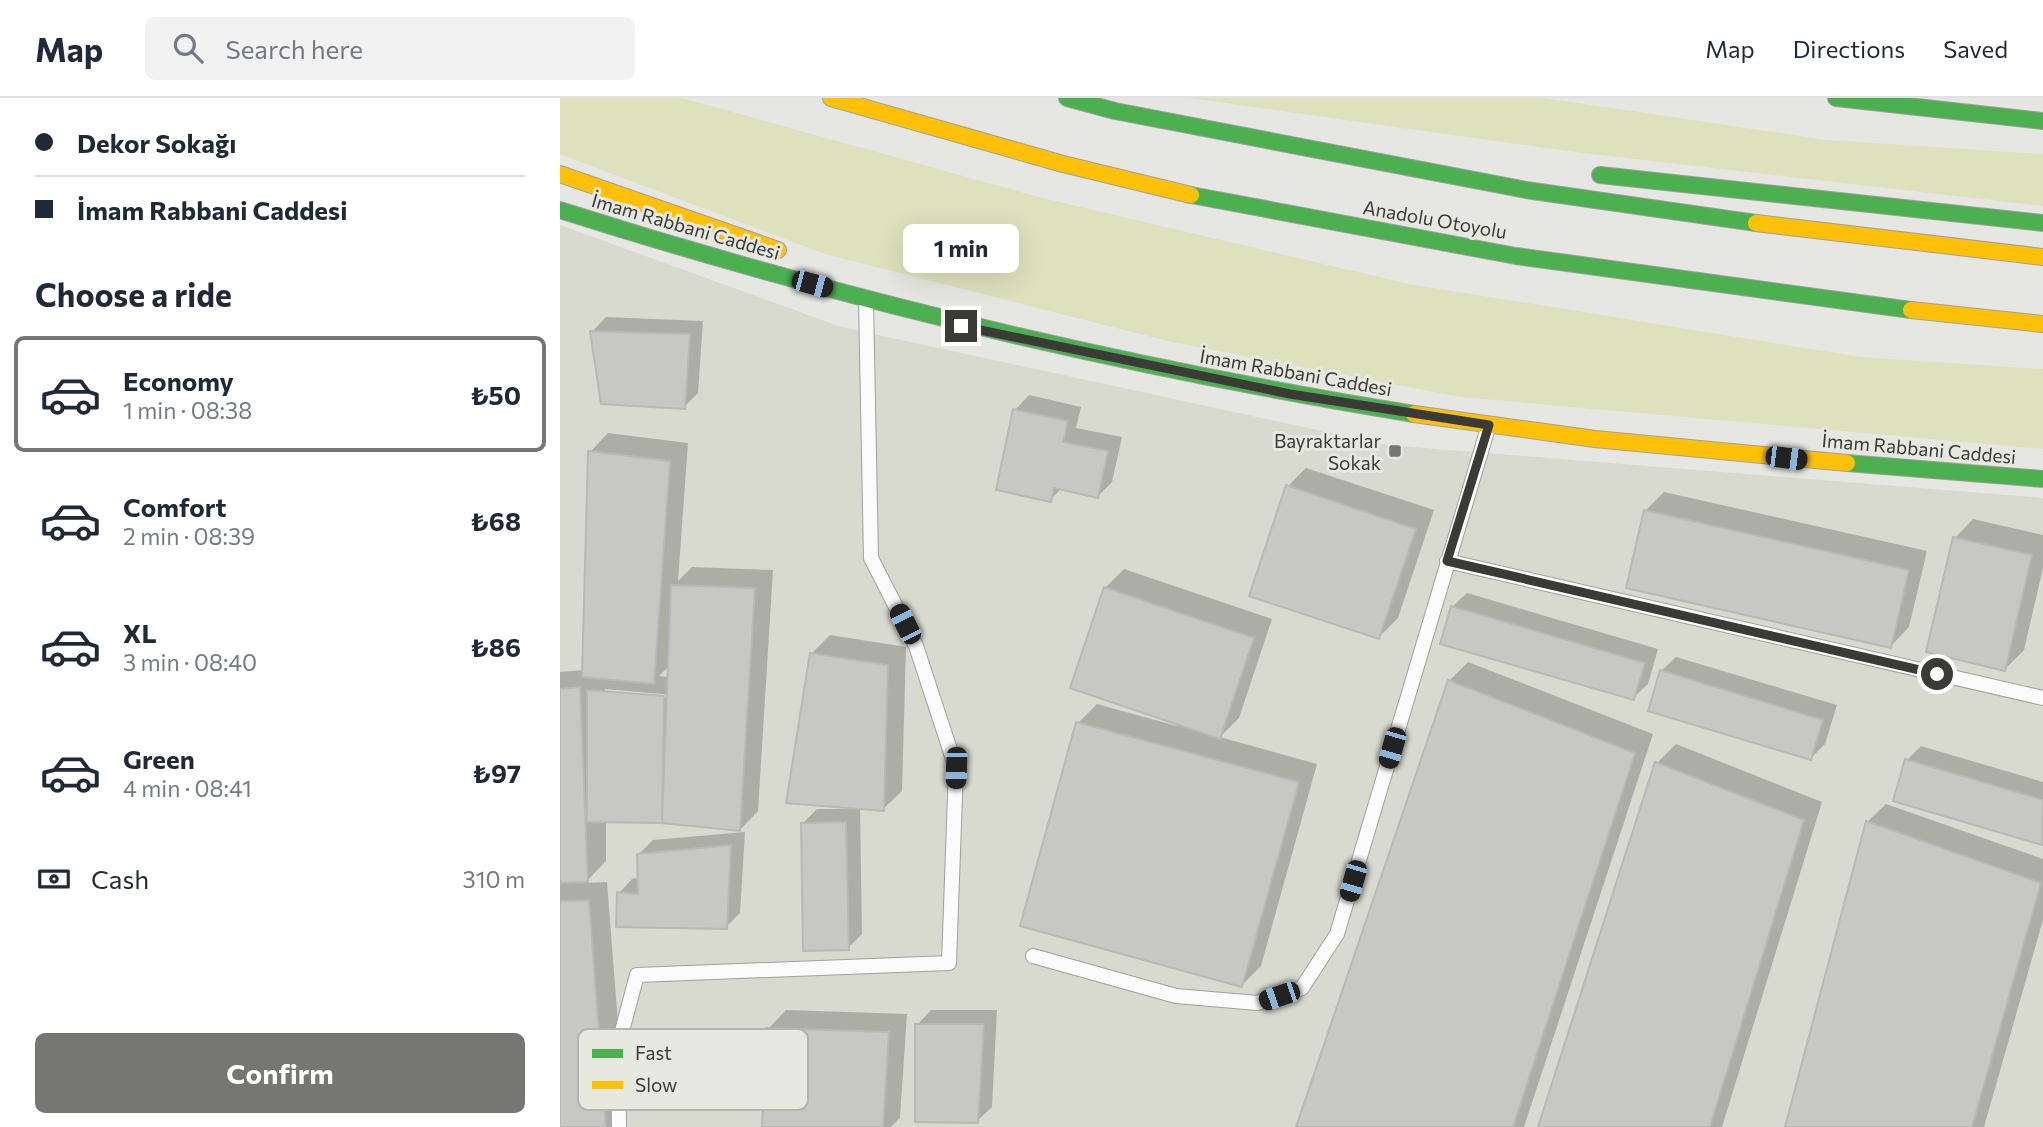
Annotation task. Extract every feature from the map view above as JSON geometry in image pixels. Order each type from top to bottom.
[{"type":"main road","name":"Anadolu Otoyolu","points":[[831,98],[965,137],[1201,198],[1467,247],[1707,286],[2043,324]]},
{"type":"main road","points":[[1067,98],[1115,111],[1526,190],[1774,226],[2043,257]]},
{"type":"main road","points":[[1836,98],[2043,121]]},
{"type":"main road","points":[[1115,111],[1419,152]]},
{"type":"main road","points":[[1583,173],[2043,223]]},
{"type":"main road","points":[[560,174],[797,258]]},
{"type":"main road","name":"İmam Rabbani Caddesi","points":[[560,210],[650,240],[961,326],[1290,394],[1489,425],[1812,461],[2043,479]]},
{"type":"main road","points":[[835,273],[961,326]]},
{"type":"lane","points":[[623,1029],[638,975],[949,963],[956,768],[915,646],[872,558],[866,298]]},
{"type":"lane","points":[[1033,957],[1176,996],[1257,1003],[1302,988],[1337,934],[1489,425]]},
{"type":"lane","points":[[1447,561],[2043,698]]},
{"type":"shaded area","points":[[560,225],[841,327],[1387,445],[2043,498],[2043,1127],[560,1127]]},
{"type":"green space","points":[[560,98],[682,98],[1042,198],[1409,284],[1860,357],[2043,369],[2043,449],[1461,397],[1172,342],[825,254],[560,154]]},
{"type":"green space","points":[[1189,98],[1544,98],[1827,140],[2043,154],[2043,206],[1575,152]]},
{"type":"building","points":[[590,331],[690,334],[685,409],[601,404]]},
{"type":"building","points":[[1013,409],[1068,421],[1063,442],[1108,451],[1098,498],[1054,488],[1051,502],[996,490]]},
{"type":"building","points":[[588,451],[670,461],[654,684],[582,677]]},
{"type":"building","points":[[1286,485],[1416,529],[1379,639],[1249,596]]},
{"type":"building","points":[[1644,510],[1909,570],[1891,648],[1626,588]]},
{"type":"building","points":[[1953,537],[2032,555],[2005,671],[1926,652]]},
{"type":"building","points":[[671,585],[755,588],[740,831],[662,823]]},
{"type":"building","points":[[1104,587],[1254,638],[1220,739],[1070,688]]},
{"type":"building","points":[[1451,606],[1645,663],[1634,700],[1440,644]]},
{"type":"building","points":[[810,653],[888,665],[884,811],[786,803]]},
{"type":"building","points":[[1660,670],[1823,720],[1811,760],[1648,711]]},
{"type":"building","points":[[1448,680],[1635,753],[1513,1127],[1296,1127]]},
{"type":"building","points":[[580,687],[588,882],[560,883],[560,689]]},
{"type":"building","points":[[587,690],[664,696],[662,823],[587,822]]},
{"type":"building","points":[[1076,722],[1299,782],[1242,987],[1020,926]]},
{"type":"building","points":[[1905,759],[2043,800],[2042,845],[1893,801]]},
{"type":"building","points":[[1655,762],[1804,820],[1710,1127],[1538,1127]]},
{"type":"building","points":[[1866,821],[2041,883],[1972,1127],[1785,1127]]},
{"type":"building","points":[[846,822],[849,950],[803,951],[801,823]]},
{"type":"building","points":[[731,845],[727,929],[616,927],[617,892],[638,894],[637,854]]},
{"type":"building","points":[[589,900],[599,1029],[578,1029],[578,1110],[605,1110],[606,1127],[560,1127],[560,901]]},
{"type":"building","points":[[915,1024],[984,1024],[978,1123],[915,1122]]},
{"type":"building","points":[[808,1029],[889,1032],[883,1127],[762,1127],[763,1110],[808,1110]]},
{"type":"traffic: fast","points":[[1067,98],[1115,111],[1526,190],[1756,223]]},
{"type":"traffic: fast","points":[[1836,98],[2043,121]]},
{"type":"traffic: fast","points":[[1600,175],[2043,223]]},
{"type":"traffic: fast","points":[[1191,195],[1516,256],[1911,310]]},
{"type":"traffic: fast","points":[[560,210],[771,273],[983,328],[1198,375],[1414,414]]},
{"type":"traffic: fast","points":[[1847,463],[2043,479]]},
{"type":"traffic: slow","points":[[831,98],[1063,164],[1191,195]]},
{"type":"traffic: slow","points":[[560,174],[778,250]]},
{"type":"traffic: slow","points":[[1756,223],[2043,257]]},
{"type":"traffic: slow","points":[[1911,310],[2043,324]]},
{"type":"traffic: slow","points":[[1414,414],[1595,439],[1847,463]]},
{"type":"place","name":"Bayraktarlar Sokak","points":[[1395,451]]},
{"type":"route","points":[[961,326],[1290,394],[1489,425],[1447,561],[1937,674]]}]
